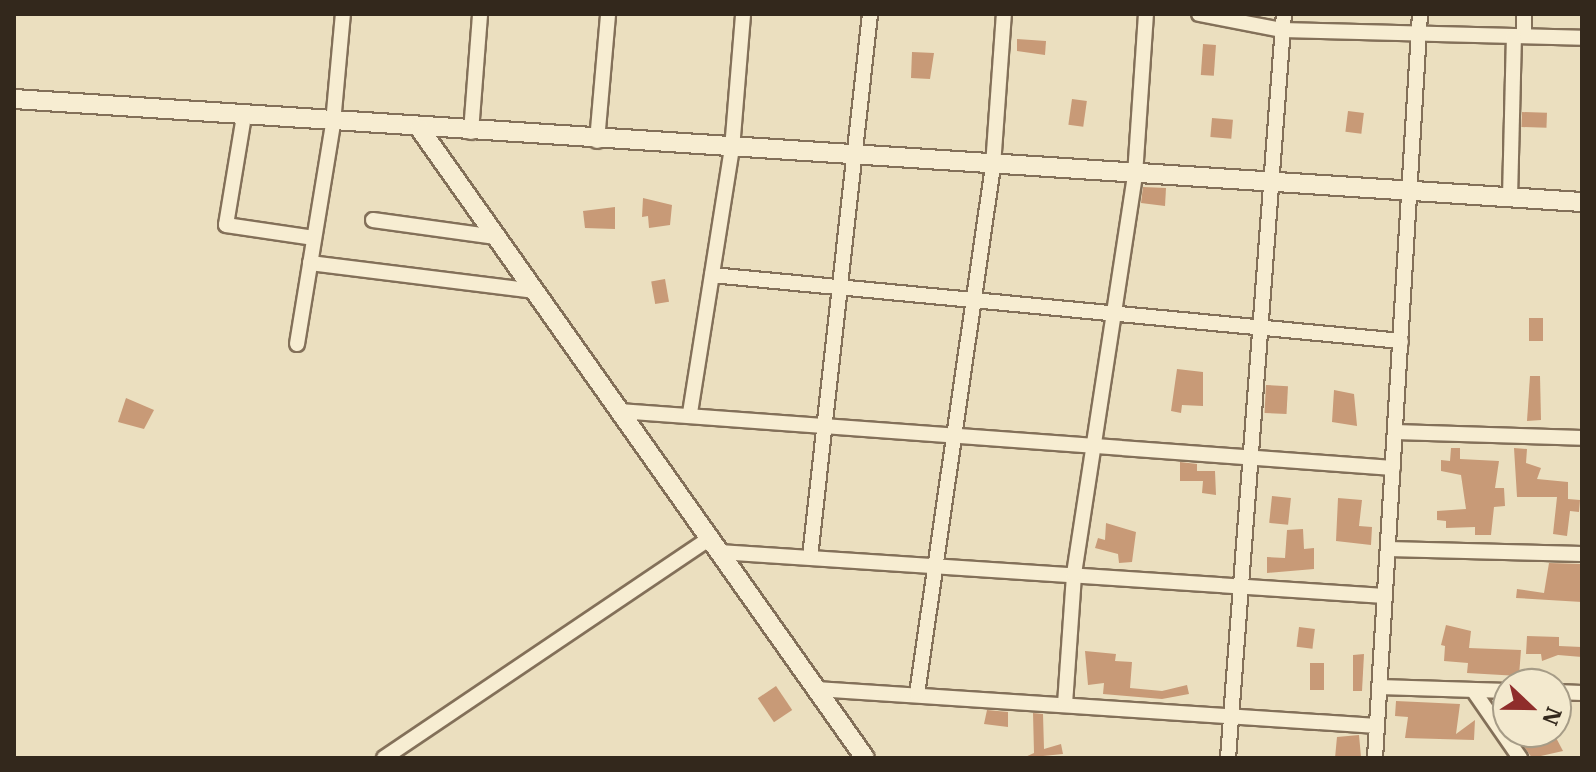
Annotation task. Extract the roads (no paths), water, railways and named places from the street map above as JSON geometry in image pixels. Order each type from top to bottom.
[{"type":"street","points":[[297,344],[333,123],[343,14]]},
{"type":"street","points":[[471,132],[480,14]]},
{"type":"street","points":[[597,141],[608,14]]},
{"type":"street","points":[[690,413],[732,149],[743,14]]},
{"type":"street","points":[[810,557],[858,157],[870,14]]},
{"type":"street","points":[[917,694],[993,166],[1004,14]]},
{"type":"street","points":[[1065,704],[1074,574],[1135,175],[1146,14]]},
{"type":"street","points":[[1199,14],[1282,30],[1582,38]]},
{"type":"street","points":[[1228,758],[1284,14]]},
{"type":"street","points":[[1375,758],[1420,14]]},
{"type":"street","points":[[1510,198],[1519,36],[1524,14]]},
{"type":"street","points":[[14,99],[597,141],[1582,202]]},
{"type":"street","points":[[244,116],[226,225],[314,238]]},
{"type":"street","points":[[420,129],[816,689],[860,756]]},
{"type":"street","points":[[373,220],[496,237]]},
{"type":"street","points":[[310,263],[535,291]]},
{"type":"street","points":[[712,275],[1401,341]]},
{"type":"street","points":[[619,411],[690,413],[1393,468]]},
{"type":"street","points":[[1395,432],[1582,438]]},
{"type":"street","points":[[384,758],[714,545],[810,557],[1385,596]]},
{"type":"street","points":[[1388,549],[1582,554]]},
{"type":"street","points":[[1379,687],[1492,691]]},
{"type":"street","points":[[816,689],[1377,726]]},
{"type":"street","points":[[1473,690],[1520,758]]}]
